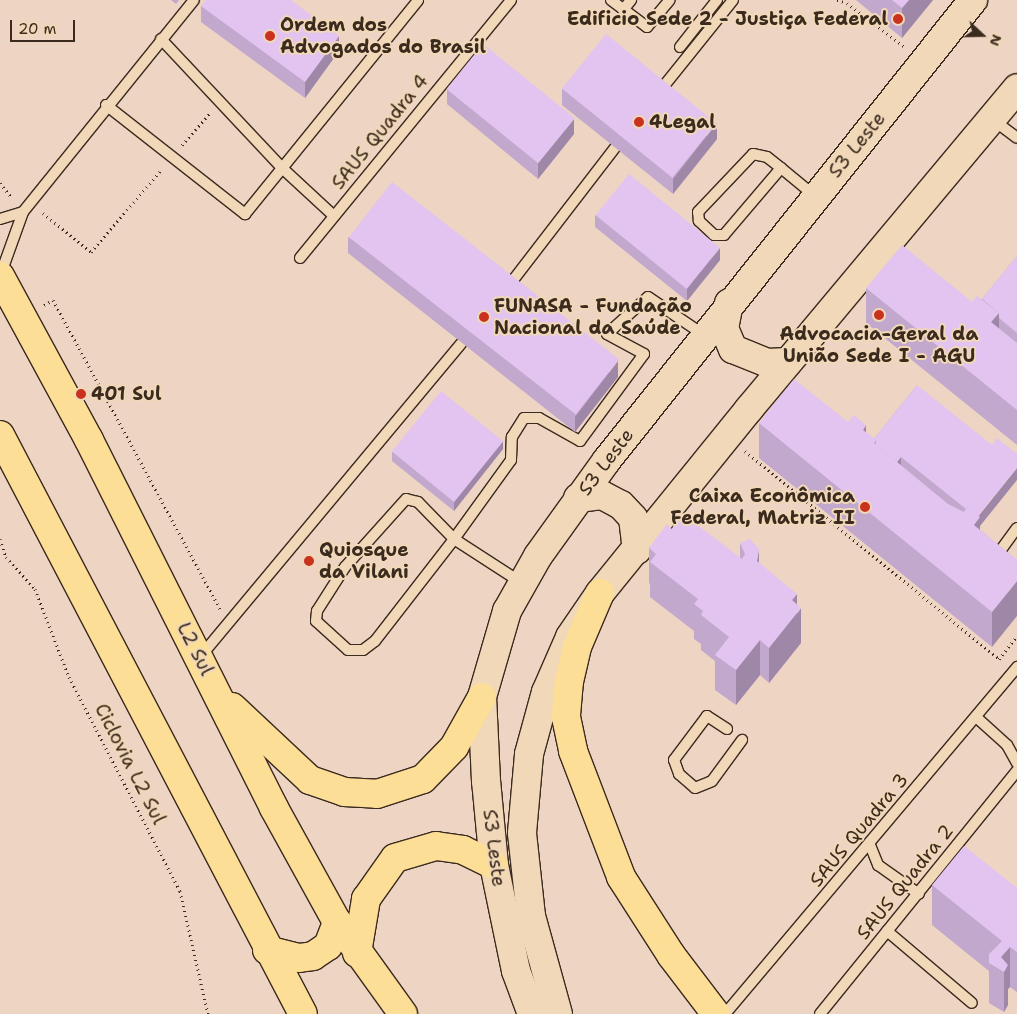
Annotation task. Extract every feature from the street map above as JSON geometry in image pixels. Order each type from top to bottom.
[{"type":"main road","name":"S3 Leste","points":[[532,1014],[516,971],[494,865],[482,697],[507,610],[578,498],[704,335],[973,0]]},
{"type":"main road","name":"S3 Leste","points":[[558,1014],[530,906],[522,833],[529,754],[546,692],[570,637],[600,593],[788,362],[1017,88]]},
{"type":"main road","name":"L2 Sul","points":[[0,276],[337,922],[357,953],[403,1014]]},
{"type":"main road","points":[[730,303],[724,328],[733,348],[767,363],[788,362]]},
{"type":"main road","points":[[0,435],[292,1002],[303,1014]]},
{"type":"main road","points":[[578,498],[602,495],[621,504],[633,518],[636,550]]},
{"type":"main road","points":[[600,593],[577,647],[569,681],[566,717],[573,751],[622,877],[671,955],[716,1014]]},
{"type":"main road","points":[[218,694],[310,780],[344,792],[376,794],[423,779],[454,746],[482,697]]},
{"type":"main road","points":[[357,953],[366,899],[396,858],[436,846],[463,850],[494,865]]},
{"type":"main road","points":[[266,950],[292,957],[313,956],[328,946],[337,922]]},
{"type":"lane","points":[[0,276],[23,212],[106,105],[194,0]]},
{"type":"lane","points":[[106,105],[244,214],[418,0]]},
{"type":"lane","name":"SAUS Quadra 4","points":[[300,258],[511,0]]},
{"type":"lane","points":[[611,0],[647,27],[670,0]]},
{"type":"lane","points":[[623,10],[631,0]]},
{"type":"lane","points":[[680,47],[717,0]]},
{"type":"lane","points":[[660,92],[733,0]]},
{"type":"lane","name":"SAUS Quadra 4","points":[[162,39],[281,167],[334,216]]},
{"type":"lane","points":[[991,118],[1017,138]]},
{"type":"lane","points":[[506,289],[615,148]]},
{"type":"lane","points":[[780,168],[724,235],[714,235],[699,221],[698,212],[754,154],[780,168],[816,196]]},
{"type":"lane","points":[[0,219],[23,212]]},
{"type":"lane","points":[[522,584],[454,539],[418,502],[406,499],[345,567],[317,611],[316,621],[348,650],[363,650],[375,641],[454,539],[511,460],[512,437],[524,418],[539,418],[580,441],[644,354],[607,334],[648,297],[704,335]]},
{"type":"lane","points":[[200,658],[461,344]]},
{"type":"lane","points":[[1002,568],[993,561],[1017,528]]},
{"type":"lane","name":"SAUS Quadra 3","points":[[725,1014],[870,845],[1017,667]]},
{"type":"lane","points":[[727,728],[710,716],[704,718],[674,760],[679,774],[695,788],[712,781],[742,740]]},
{"type":"lane","points":[[976,717],[1007,745],[1017,763]]},
{"type":"lane","name":"SAUS Quadra 2","points":[[820,1014],[1017,771]]},
{"type":"lane","points":[[870,845],[878,865],[919,894]]},
{"type":"lane","points":[[888,932],[972,1003]]},
{"type":"path","points":[[837,0],[848,3],[902,46],[912,48]]},
{"type":"path","points":[[30,203],[90,252],[220,102]]},
{"type":"path","points":[[22,318],[53,300],[228,624]]},
{"type":"path","points":[[728,436],[999,659],[1017,636]]},
{"type":"path","name":"Ciclovia L2 Sul","points":[[0,539],[6,558],[35,589],[69,677],[180,891],[208,1014]]},
{"type":"building","name":"Ordem dos Advogados do Brasil","points":[[206,0],[291,0],[339,36],[305,82],[201,6]]},
{"type":"building","points":[[892,0],[909,0],[902,8]]},
{"type":"building","name":"4Legal","points":[[606,34],[716,123],[672,178],[562,88]]},
{"type":"building","points":[[483,44],[575,118],[538,163],[446,89]]},
{"type":"building","points":[[629,174],[720,248],[687,289],[596,215]]},
{"type":"building","name":"FUNASA - Fundação Nacional da Saúde","points":[[392,182],[619,359],[576,414],[349,237]]},
{"type":"building","points":[[902,245],[972,302],[977,296],[999,313],[991,322],[1017,343],[1017,410],[866,288]]},
{"type":"building","points":[[1017,256],[1017,333],[999,318],[999,313],[982,299]]},
{"type":"building","points":[[794,379],[848,422],[854,415],[866,425],[863,430],[876,440],[874,443],[948,504],[964,512],[967,507],[980,517],[974,525],[1017,560],[1017,581],[992,612],[759,423]]},
{"type":"building","points":[[917,385],[992,445],[997,438],[1017,454],[1017,468],[978,516],[967,507],[966,509],[901,457],[897,462],[876,445],[876,440],[874,439]]},
{"type":"building","points":[[441,391],[503,441],[454,502],[392,452]]},
{"type":"building","points":[[679,511],[742,559],[745,554],[740,543],[750,539],[759,549],[757,561],[797,594],[792,600],[801,608],[769,648],[760,640],[736,670],[715,655],[729,637],[701,615],[703,611],[694,604],[698,599],[650,562],[656,554],[649,548],[667,524],[672,529]]},
{"type":"building","points":[[964,846],[1017,888],[1017,952],[1010,947],[1001,957],[1008,965],[1004,972],[989,963],[989,954],[1002,941],[932,885]]},
{"type":"place","name":"Edificio Sede 2 - Justiça Federal","points":[[898,19]]},
{"type":"place","name":"Ordem dos Advogados do Brasil","points":[[270,36]]},
{"type":"place","name":"4Legal","points":[[639,122]]},
{"type":"place","name":"Advocacia-Geral da União Sede I - AGU","points":[[879,315]]},
{"type":"place","name":"FUNASA - Fundação Nacional da Saúde","points":[[484,317]]},
{"type":"place","name":"401 Sul","points":[[81,394]]},
{"type":"place","name":"Caixa Econômica Federal, Matriz II","points":[[865,507]]},
{"type":"place","name":"Quiosque da Vilani","points":[[309,561]]}]
